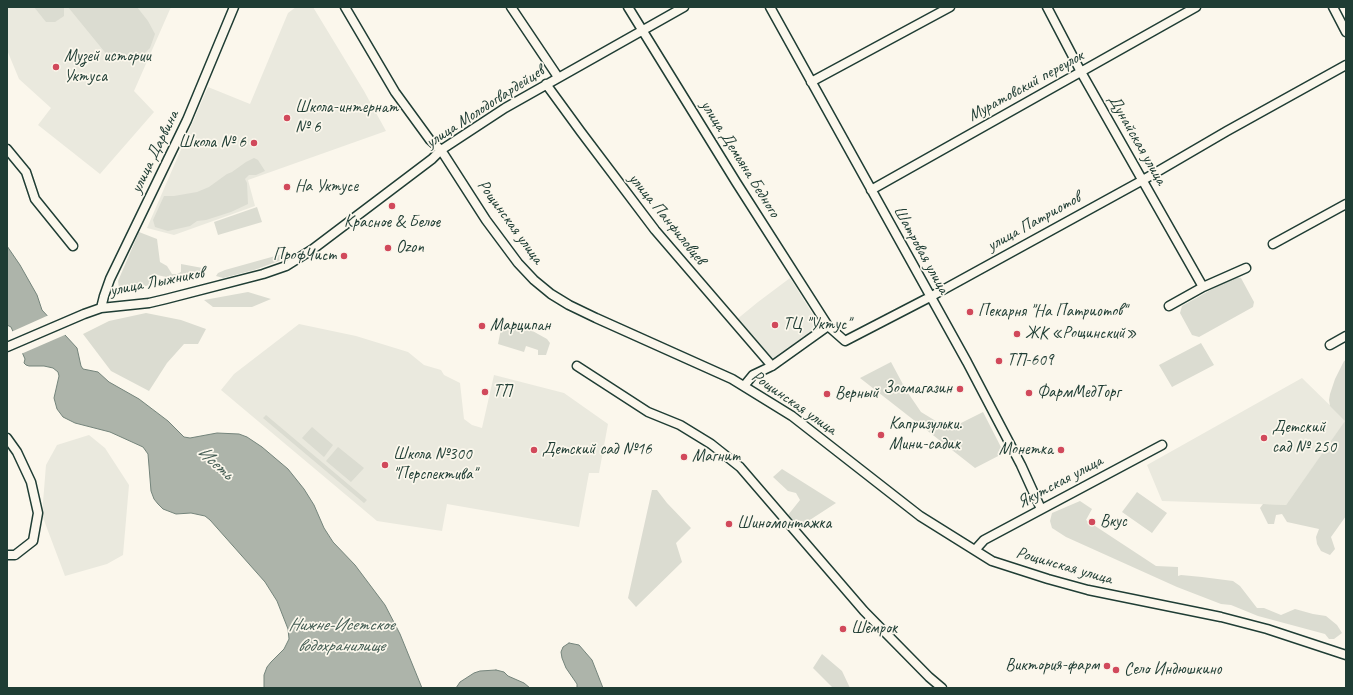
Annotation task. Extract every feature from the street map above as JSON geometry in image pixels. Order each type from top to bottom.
[{"type":"street","name":"улица Дарвина","points":[[101,308],[110,279],[187,120],[234,7]]},
{"type":"street","name":"Рощинская улица","points":[[345,7],[395,92],[430,140],[441,150],[486,220],[518,264],[551,294],[569,305],[596,318],[732,379],[744,386],[792,416],[920,516],[992,561],[1048,580],[1128,599],[1161,604],[1276,631],[1346,655]]},
{"type":"street","points":[[511,7],[558,77]]},
{"type":"street","name":"улица Демьяна Бедного","points":[[628,7],[643,29],[736,182],[828,326]]},
{"type":"street","name":"улица Молодогвардейцев","points":[[313,249],[432,159],[441,150],[505,108],[684,7]]},
{"type":"street","name":"Шатровая улица","points":[[770,7],[967,362],[1021,465],[1041,509]]},
{"type":"street","points":[[812,82],[950,7]]},
{"type":"street","name":"Дунайская улица","points":[[1046,7],[1204,287]]},
{"type":"street","name":"Муратовский переулок","points":[[871,190],[1196,7]]},
{"type":"street","points":[[1333,7],[1346,32]]},
{"type":"street","name":"улица Патриотов","points":[[828,326],[845,341],[930,297],[1143,180],[1227,131],[1346,65]]},
{"type":"street","name":"улица Панфиловцев","points":[[546,84],[580,132],[655,230],[772,366]]},
{"type":"street","points":[[7,149],[26,172],[35,199],[72,246]]},
{"type":"street","points":[[1273,244],[1346,204]]},
{"type":"street","name":"улица Лыжников","points":[[7,347],[101,308],[149,303],[263,274],[286,266],[313,249]]},
{"type":"street","points":[[1169,306],[1204,287],[1246,268]]},
{"type":"street","points":[[744,386],[753,375],[772,366],[828,326]]},
{"type":"street","points":[[1330,345],[1346,336]]},
{"type":"street","points":[[577,366],[648,412],[680,425],[711,444],[740,467],[864,611],[928,677],[942,688]]},
{"type":"street","points":[[7,438],[17,452],[31,482],[38,513],[34,541],[15,555],[7,555]]},
{"type":"street","name":"Якутская улица","points":[[975,550],[984,540],[1162,445]]},
{"type":"shaded area","points":[[7,7],[171,7],[134,91],[154,112],[100,174],[38,125],[51,108],[19,79],[7,50]]},
{"type":"shaded area","points":[[34,7],[64,7],[64,16],[55,22],[46,22]]},
{"type":"shaded area","points":[[68,7],[137,7],[148,21],[155,34],[150,48],[142,56],[132,61],[120,62],[108,56]]},
{"type":"shaded area","name":"Школа-интернат № 6","points":[[296,7],[313,7],[364,91],[386,131],[248,180],[255,206],[174,235],[147,228],[208,87],[250,104],[288,13]]},
{"type":"shaded area","points":[[254,158],[258,160],[265,171],[256,175],[249,175],[245,179],[247,183],[248,204],[231,212],[206,220],[197,221],[190,226],[168,231],[155,227],[153,220],[164,196],[174,196],[197,192],[209,187]]},
{"type":"shaded area","points":[[257,207],[262,222],[218,235],[214,222]]},
{"type":"shaded area","points":[[139,232],[157,239],[160,262],[167,266],[172,274],[181,272],[181,264],[208,269],[175,279],[157,275],[154,284],[133,289],[119,288],[118,281]]},
{"type":"shaded area","points":[[289,253],[279,261],[254,270],[223,278],[216,276],[218,273],[225,270]]},
{"type":"shaded area","points":[[1234,277],[1241,278],[1254,302],[1253,307],[1199,337],[1192,335],[1180,313],[1182,306]]},
{"type":"shaded area","points":[[790,278],[820,326],[771,361],[736,320]]},
{"type":"shaded area","points":[[248,292],[271,299],[252,307],[213,307],[204,300]]},
{"type":"shaded area","points":[[146,313],[181,320],[206,329],[198,344],[184,344],[167,363],[149,391],[111,371],[83,334],[109,321]]},
{"type":"shaded area","name":"Школа №300 \"Перспектива\"","points":[[299,324],[356,336],[408,352],[424,365],[441,370],[444,375],[460,383],[464,419],[472,425],[482,428],[494,375],[564,393],[608,424],[599,473],[589,473],[579,527],[447,504],[442,531],[377,521],[221,390],[234,374]]},
{"type":"shaded area","points":[[502,324],[520,324],[547,339],[550,343],[546,355],[538,355],[538,350],[526,346],[524,352],[498,344]]},
{"type":"shaded area","points":[[1201,343],[1214,365],[1172,387],[1159,365]]},
{"type":"shaded area","points":[[1346,360],[1346,516],[1331,537],[1335,549],[1330,555],[1321,551],[1317,544],[1316,537],[1319,529],[1287,522],[1282,514],[1276,515],[1274,524],[1268,524],[1260,508],[1263,504],[1286,505],[1345,421],[1330,406],[1329,400],[1335,379],[1344,361]]},
{"type":"shaded area","points":[[891,362],[906,390],[921,412],[944,426],[955,426],[983,412],[1004,453],[975,468],[860,378]]},
{"type":"shaded area","name":"Детский сад № 250","points":[[1302,378],[1346,421],[1286,505],[1162,501],[1147,465]]},
{"type":"shaded area","points":[[266,415],[367,500],[364,503],[263,418]]},
{"type":"shaded area","points":[[312,427],[333,445],[324,457],[302,438]]},
{"type":"shaded area","points":[[89,435],[105,448],[129,485],[123,555],[107,564],[65,576],[42,515],[46,465],[57,445]]},
{"type":"shaded area","points":[[338,447],[364,468],[351,482],[326,461]]},
{"type":"shaded area","points":[[782,469],[836,503],[799,527],[788,515],[800,500],[796,493],[788,491],[773,477]]},
{"type":"shaded area","points":[[652,490],[657,490],[667,503],[691,528],[676,543],[682,562],[636,607],[628,598]]},
{"type":"shaded area","points":[[1137,492],[1167,513],[1152,533],[1122,512]]},
{"type":"shaded area","points":[[1080,501],[1092,509],[1086,520],[1156,566],[1178,567],[1178,576],[1181,575],[1233,581],[1240,586],[1257,608],[1264,608],[1281,615],[1295,609],[1326,616],[1337,625],[1342,633],[1334,639],[1329,639],[1325,634],[1258,616],[1231,605],[1221,604],[1177,587],[1066,537],[1052,528],[1050,521],[1052,513]]},
{"type":"shaded area","points":[[822,654],[842,671],[850,688],[833,688],[813,668]]},
{"type":"water","name":"Нижне-Исетское водохранилище","points":[[7,246],[37,295],[42,310],[77,348],[83,369],[98,372],[109,382],[139,399],[168,421],[184,437],[190,438],[217,433],[239,434],[247,437],[262,447],[288,469],[304,489],[314,505],[324,528],[333,542],[355,565],[385,605],[400,634],[422,688],[264,688],[264,675],[267,667],[284,649],[289,639],[288,629],[277,601],[265,582],[210,520],[205,516],[191,513],[176,514],[163,509],[158,504],[151,491],[148,454],[143,447],[110,432],[75,423],[63,417],[57,409],[54,398],[59,376],[58,372],[53,368],[44,366],[26,365],[24,363],[25,359],[11,327],[7,325]]},
{"type":"water","points":[[569,643],[579,645],[592,660],[603,688],[577,688],[577,684],[566,668],[562,658],[561,652],[563,647]]},
{"type":"water","points":[[496,670],[504,672],[508,676],[524,683],[530,688],[456,688],[460,682],[474,673]]},
{"type":"pier","points":[[49,315],[67,334],[21,354],[11,332]]},
{"type":"place","name":"Музей истории Уктуса","points":[[56,67]]},
{"type":"place","name":"Школа-интернат № 6","points":[[287,118]]},
{"type":"place","name":"Школа № 6","points":[[254,143]]},
{"type":"place","name":"На Уктусе","points":[[287,187]]},
{"type":"place","name":"Красное & Белое","points":[[392,206]]},
{"type":"place","name":"Ozon","points":[[388,248]]},
{"type":"place","name":"ПрофЧист","points":[[344,256]]},
{"type":"place","name":"Пекарня \"На Патриотов\"","points":[[970,312]]},
{"type":"place","name":"ТЦ \"Уктус\"","points":[[775,325]]},
{"type":"place","name":"Марципан","points":[[482,326]]},
{"type":"place","name":"ЖК «Рощинский»","points":[[1017,334]]},
{"type":"place","name":"ТП-609","points":[[999,361]]},
{"type":"place","name":"Зоомагазин","points":[[960,389]]},
{"type":"place","name":"ТП","points":[[485,392]]},
{"type":"place","name":"ФармМедТорг","points":[[1029,393]]},
{"type":"place","name":"Верный","points":[[827,394]]},
{"type":"place","name":"Капризульки. Мини-садик","points":[[881,435]]},
{"type":"place","name":"Детский сад № 250","points":[[1264,438]]},
{"type":"place","name":"Детский сад №16","points":[[534,450]]},
{"type":"place","name":"Монетка","points":[[1061,450]]},
{"type":"place","name":"Магнит","points":[[684,457]]},
{"type":"place","name":"Школа №300 \"Перспектива\"","points":[[385,465]]},
{"type":"place","name":"Вкус","points":[[1092,522]]},
{"type":"place","name":"Шиномонтажка","points":[[729,524]]},
{"type":"place","name":"Шемрок","points":[[843,629]]},
{"type":"place","name":"Виктория-фарм","points":[[1107,666]]},
{"type":"place","name":"Село Индюшкино","points":[[1116,670]]},
{"type":"water label","name":"Исеть","points":[[215,463]]}]
